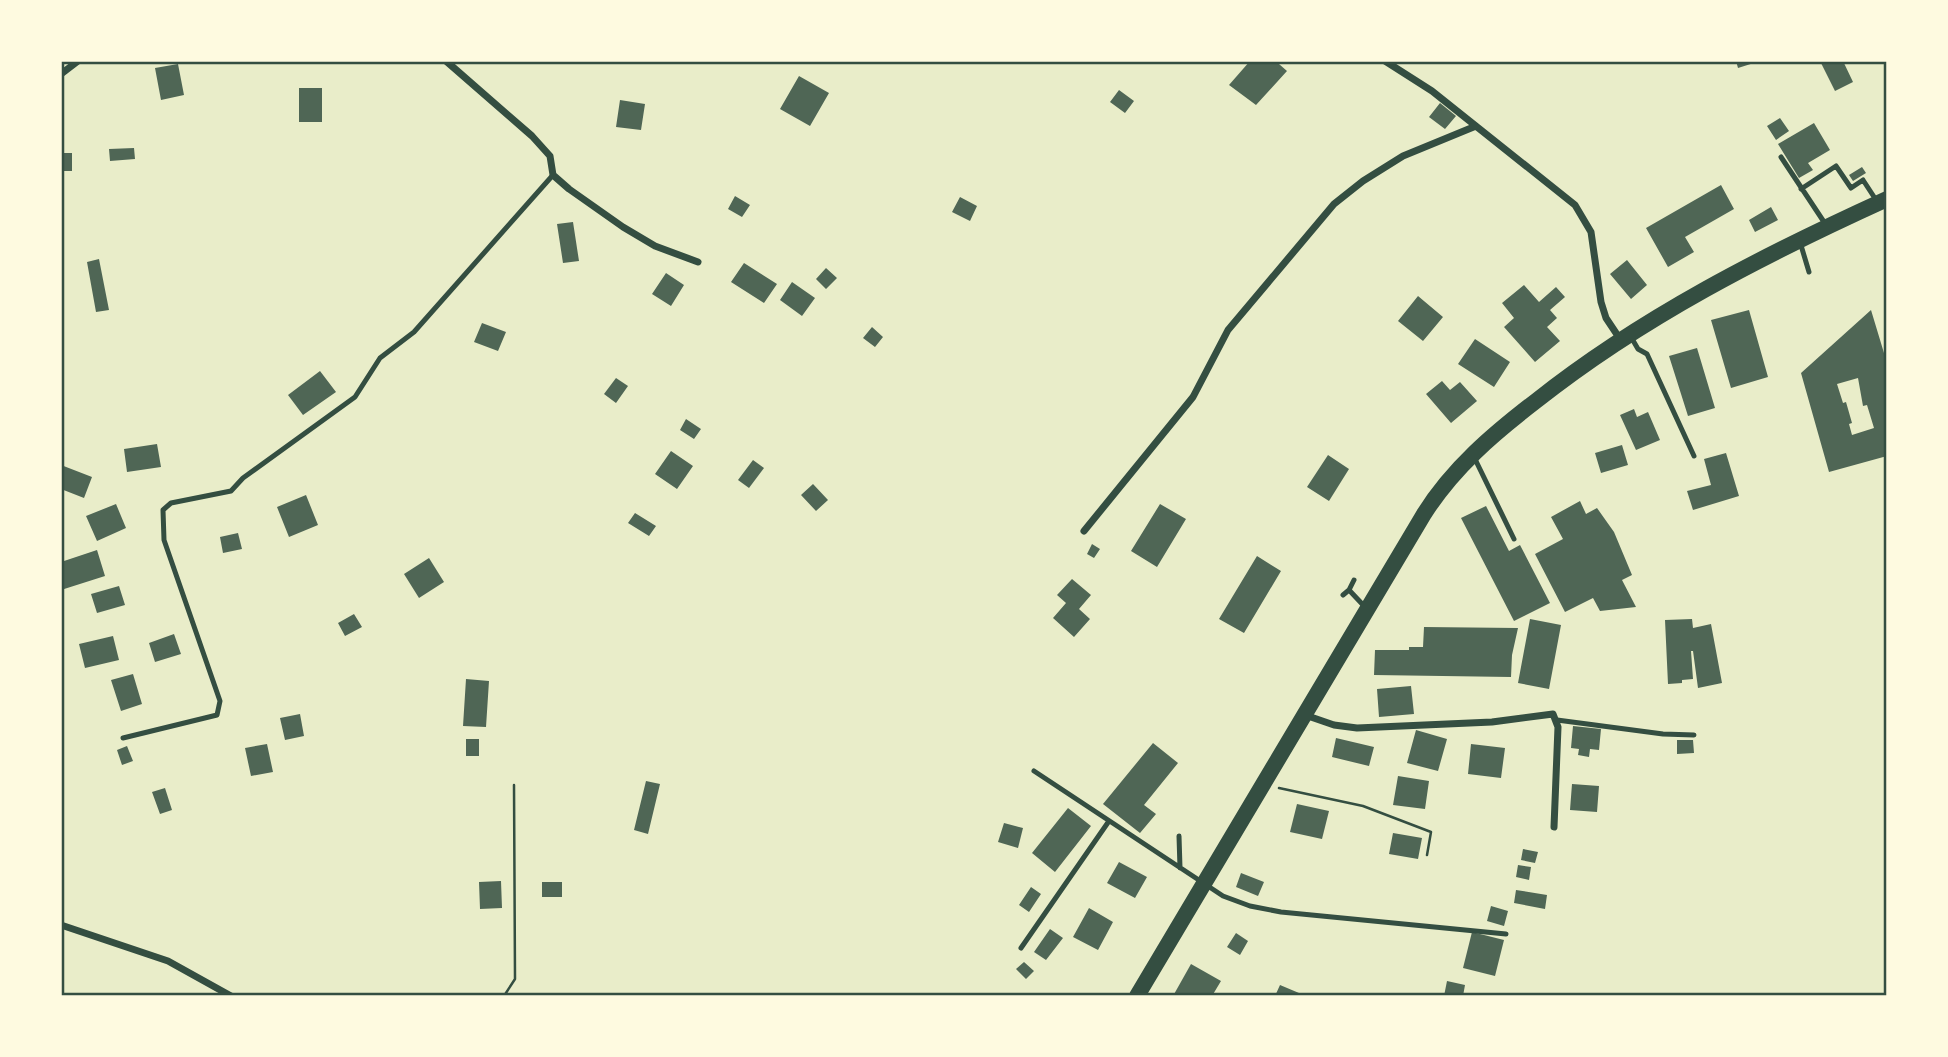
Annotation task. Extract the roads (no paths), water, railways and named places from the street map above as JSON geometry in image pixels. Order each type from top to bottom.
[{"type":"main road","points":[[1137,996],[1430,504],[1456,471],[1472,454],[1544,394],[1625,337],[1719,283],[1882,201]]},
{"type":"street","points":[[61,74],[78,61]]},
{"type":"street","points":[[446,61],[532,136],[550,156],[553,174],[569,189],[655,246],[698,262]]},
{"type":"street","points":[[1385,61],[1432,90],[1559,190],[1579,211],[1591,232],[1601,302],[1606,318],[1625,337]]},
{"type":"street","points":[[1084,531],[1192,397],[1228,330],[1334,204],[1363,181],[1403,156],[1476,126]]},
{"type":"street","points":[[1304,715],[1334,725],[1357,728],[1492,722],[1553,714],[1557,720],[1554,827]]},
{"type":"street","points":[[61,925],[168,961],[231,996]]},
{"type":"lane","points":[[1781,157],[1828,228]]},
{"type":"lane","points":[[1801,188],[1836,166],[1851,188],[1863,180],[1882,201]]},
{"type":"lane","points":[[123,738],[216,715],[220,707],[164,540],[163,510],[171,503],[231,491],[243,478],[355,397],[380,358],[414,332],[553,174]]},
{"type":"lane","points":[[1800,242],[1809,272]]},
{"type":"lane","points":[[1625,337],[1647,354],[1693,456]]},
{"type":"lane","points":[[1472,454],[1514,539]]},
{"type":"lane","points":[[1343,595],[1354,580]]},
{"type":"lane","points":[[1349,590],[1368,609]]},
{"type":"lane","points":[[1557,720],[1663,734],[1694,735]]},
{"type":"lane","points":[[1034,771],[1180,868],[1232,899],[1250,906],[1281,912],[1506,934]]},
{"type":"lane","points":[[1020,948],[1109,821]]},
{"type":"lane","points":[[1179,836],[1180,868]]}]
